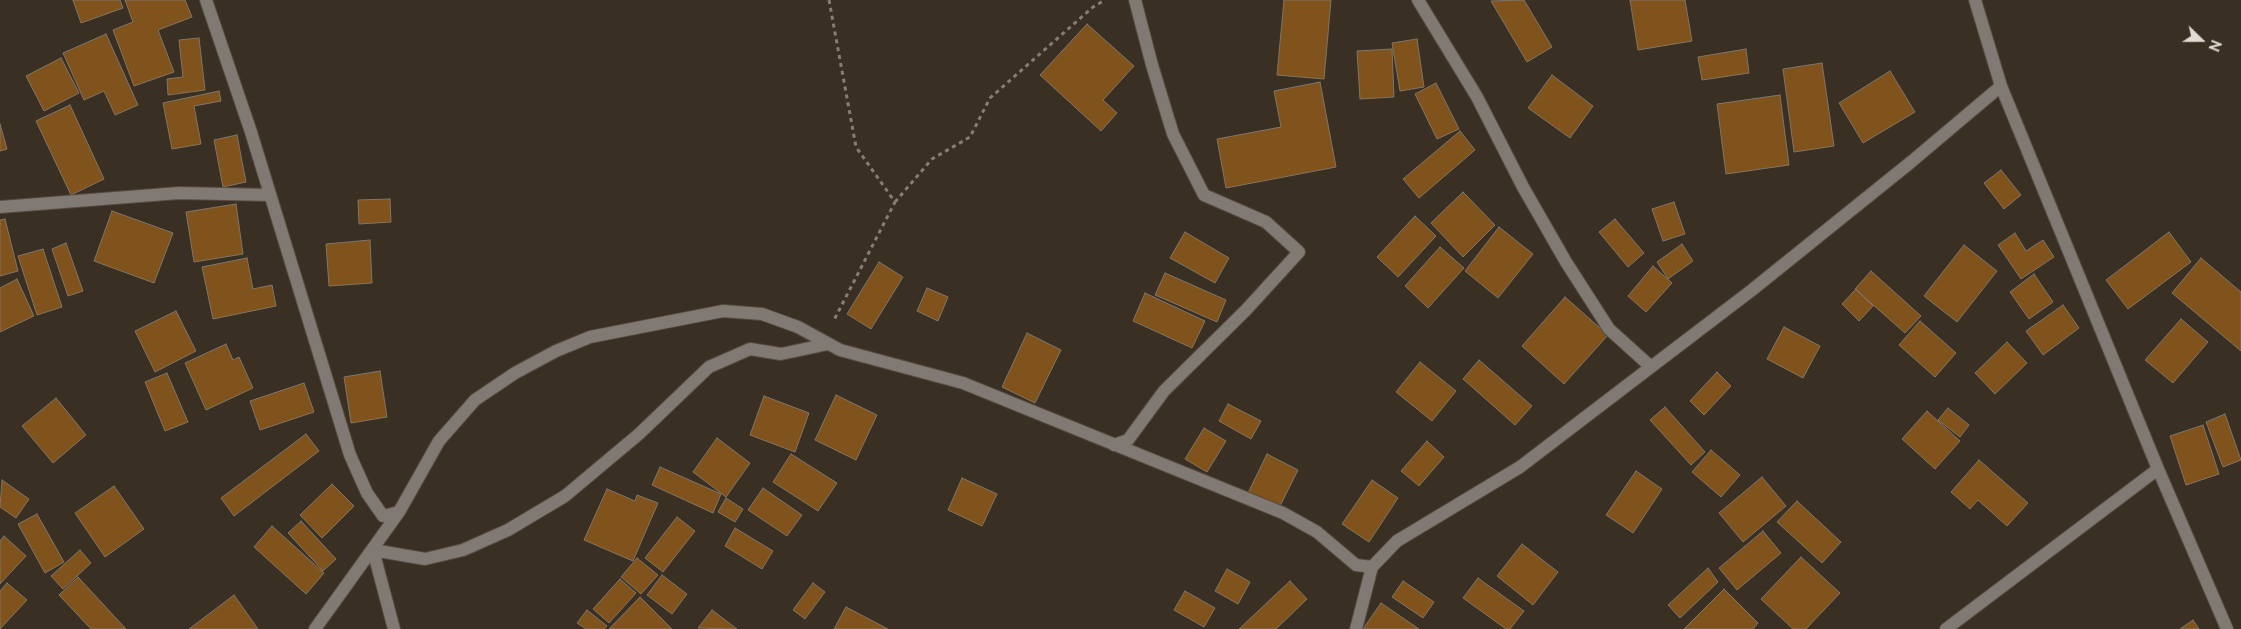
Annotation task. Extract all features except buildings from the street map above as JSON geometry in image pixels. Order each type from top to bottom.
[{"type":"street","points":[[206,0],[270,195],[350,455],[367,494],[384,516],[398,512]]},
{"type":"street","points":[[1114,445],[1128,440],[1164,391],[1246,310],[1299,252],[1266,222],[1204,195],[1173,134],[1152,65],[1136,0]]},
{"type":"street","points":[[1418,0],[1477,97],[1523,187],[1566,262],[1609,329],[1651,368]]},
{"type":"street","points":[[1975,0],[2001,86],[2158,469],[2226,629]]},
{"type":"street","points":[[1356,629],[1372,567],[1397,541],[1520,467],[1790,260],[2001,86]]},
{"type":"street","points":[[0,207],[179,193],[270,195]]},
{"type":"street","points":[[315,629],[373,550],[398,512],[439,441],[475,400],[514,373],[573,344],[623,329],[723,311],[762,314],[798,327],[840,350],[963,383],[1283,513],[1317,532],[1356,565],[1372,567]]},
{"type":"street","points":[[373,550],[425,559],[463,550],[508,530],[565,496],[639,434],[709,367],[750,350],[781,354],[828,344]]},
{"type":"street","points":[[1946,629],[2158,469]]},
{"type":"street","points":[[373,550],[394,629]]},
{"type":"path","points":[[829,0],[856,147],[895,202]]},
{"type":"path","points":[[828,344],[835,316],[895,202],[932,159],[970,137],[990,98],[1087,13],[1105,0]]}]
